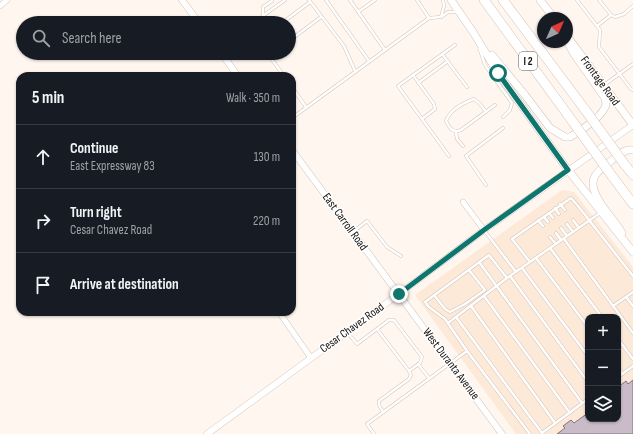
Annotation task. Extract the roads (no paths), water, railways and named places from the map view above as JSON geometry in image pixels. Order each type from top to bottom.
[{"type":"highway","name":"I 2","points":[[484,0],[633,204]]},
{"type":"highway","name":"I 2","points":[[503,0],[633,175]]},
{"type":"main road","points":[[452,0],[498,73],[568,170],[633,252]]},
{"type":"main road","points":[[540,0],[549,12]]},
{"type":"main road","points":[[473,32],[550,128],[565,137],[570,137],[597,118],[606,105],[605,98],[571,48]]},
{"type":"main road","name":"Frontage Road","points":[[573,44],[633,125]]},
{"type":"main road","points":[[633,150],[623,152],[602,168],[595,176],[593,183],[593,189],[598,199],[617,224],[633,252]]},
{"type":"street","points":[[0,6],[7,0]]},
{"type":"street","points":[[182,0],[194,16]]},
{"type":"street","points":[[226,60],[235,72]]},
{"type":"street","name":"Cesar Chavez Road","points":[[211,433],[484,230],[633,125]]},
{"type":"street","name":"East Carroll Road","points":[[296,155],[399,294]]},
{"type":"street","points":[[463,202],[484,230]]},
{"type":"street","name":"West Duranta Avenue","points":[[399,294],[502,434]]},
{"type":"street","points":[[282,316],[311,358]]},
{"type":"lane","points":[[263,16],[285,0]]},
{"type":"lane","points":[[326,0],[369,61]]},
{"type":"lane","points":[[350,0],[385,50]]},
{"type":"lane","points":[[358,12],[375,0]]},
{"type":"lane","points":[[417,0],[430,18]]},
{"type":"lane","points":[[441,17],[444,6],[442,0]]},
{"type":"lane","points":[[577,0],[600,30],[599,47],[633,90]]},
{"type":"lane","points":[[599,0],[611,15],[615,17],[620,16],[633,6]]},
{"type":"lane","points":[[263,16],[263,7],[272,1]]},
{"type":"lane","points":[[291,16],[310,1],[344,46],[355,71]]},
{"type":"lane","points":[[296,115],[430,18],[441,17],[448,12],[453,11],[461,13]]},
{"type":"lane","points":[[597,26],[611,15]]},
{"type":"lane","points":[[296,36],[321,17]]},
{"type":"lane","points":[[473,32],[485,65],[512,103],[510,110],[503,117]]},
{"type":"lane","points":[[449,156],[398,86],[455,45]]},
{"type":"lane","points":[[442,54],[467,86]]},
{"type":"lane","points":[[272,60],[281,72]]},
{"type":"lane","points":[[418,82],[448,61]]},
{"type":"lane","points":[[604,86],[633,64]]},
{"type":"lane","points":[[630,67],[633,71]]},
{"type":"lane","points":[[413,75],[434,104],[435,109],[422,119]]},
{"type":"lane","points":[[296,93],[306,107]]},
{"type":"lane","points":[[463,146],[457,139],[456,132],[453,131],[446,121],[448,116],[462,104],[474,100],[480,104],[486,112]]},
{"type":"lane","points":[[456,132],[468,126],[495,105]]},
{"type":"lane","points":[[486,185],[466,156],[503,128]]},
{"type":"lane","points":[[530,262],[512,239],[560,204],[571,198],[633,276]]},
{"type":"lane","points":[[560,204],[565,210]]},
{"type":"lane","points":[[555,208],[559,214]]},
{"type":"lane","points":[[448,323],[488,294],[508,277],[602,212]]},
{"type":"lane","points":[[549,213],[553,218]]},
{"type":"lane","points":[[544,216],[548,222]]},
{"type":"lane","points":[[538,220],[542,226]]},
{"type":"lane","points":[[573,220],[579,228]]},
{"type":"lane","points":[[353,232],[367,222],[387,247],[401,256]]},
{"type":"lane","points":[[567,224],[573,232]]},
{"type":"lane","points":[[561,228],[567,236]]},
{"type":"lane","points":[[484,230],[516,272]]},
{"type":"lane","points":[[556,233],[633,332]]},
{"type":"lane","points":[[550,236],[556,244]]},
{"type":"lane","points":[[550,248],[600,314]]},
{"type":"lane","points":[[530,434],[467,351],[445,319],[429,308],[426,302],[490,255],[585,378]]},
{"type":"lane","points":[[536,258],[585,324]]},
{"type":"lane","points":[[479,262],[582,403]]},
{"type":"lane","points":[[522,268],[585,352]]},
{"type":"lane","points":[[469,270],[488,294]]},
{"type":"lane","points":[[434,295],[445,309],[450,312],[465,304],[485,290]]},
{"type":"lane","points":[[613,306],[633,292]]},
{"type":"lane","points":[[484,296],[570,413]]},
{"type":"lane","points":[[626,297],[633,306]]},
{"type":"lane","points":[[471,306],[556,423]]},
{"type":"lane","points":[[456,317],[541,434],[585,401]]},
{"type":"lane","points":[[347,332],[356,344],[389,320],[394,320],[422,357],[418,364],[408,371]]},
{"type":"lane","points":[[377,329],[411,376],[379,401],[379,405],[383,412]]},
{"type":"lane","points":[[621,343],[633,359]]},
{"type":"lane","points":[[374,434],[367,424],[467,351]]},
{"type":"lane","points":[[418,364],[429,378]]},
{"type":"lane","points":[[621,372],[623,374],[633,366]]}]
